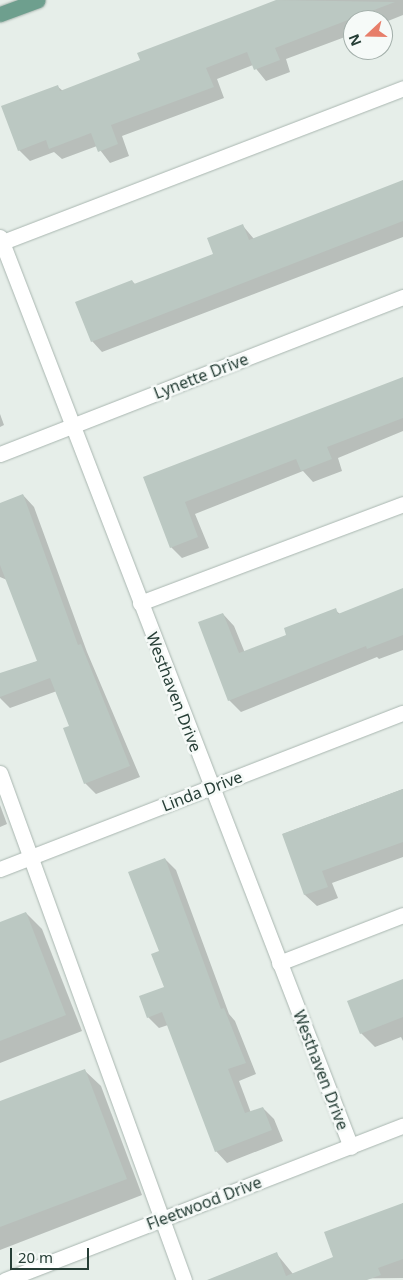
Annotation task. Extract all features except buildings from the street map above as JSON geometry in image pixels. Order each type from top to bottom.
[{"type":"main road","points":[[0,14],[38,0]]},
{"type":"street","points":[[1,241],[403,88]]},
{"type":"street","name":"Westhaven Drive","points":[[1,241],[210,788],[351,1147]]},
{"type":"street","name":"Lynette Drive","points":[[0,454],[403,297]]},
{"type":"street","points":[[140,603],[403,504]]},
{"type":"street","name":"Linda Drive","points":[[0,869],[403,713]]},
{"type":"street","points":[[0,773],[33,856],[160,1220],[184,1280]]},
{"type":"street","points":[[279,963],[403,915]]},
{"type":"street","name":"Fleetwood Drive","points":[[5,1280],[403,1126]]}]
